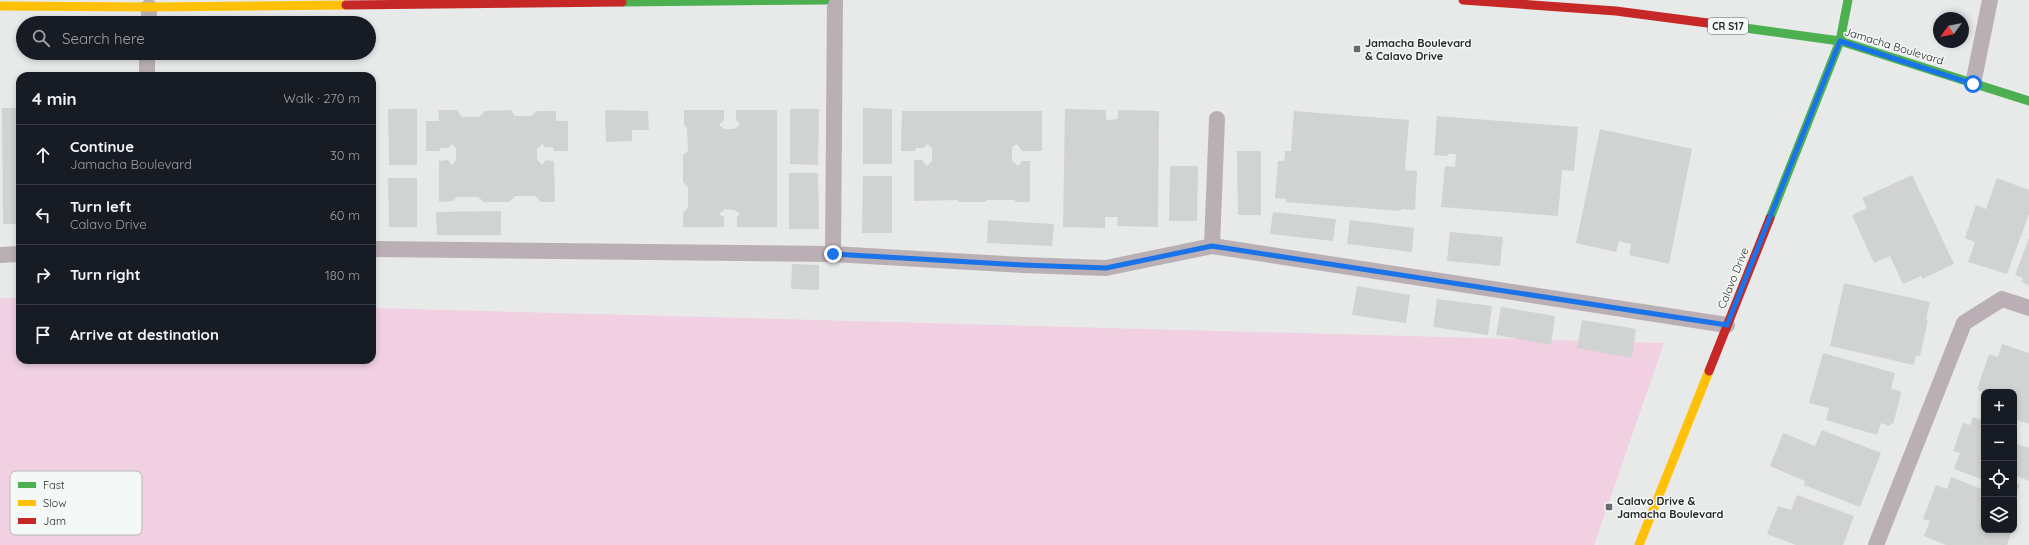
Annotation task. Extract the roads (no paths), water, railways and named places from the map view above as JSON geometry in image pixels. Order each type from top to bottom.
[{"type":"main road","points":[[0,6],[149,7],[825,0]]},
{"type":"main road","name":"Jamacha Boulevard","points":[[1462,0],[1616,11],[1840,41],[2029,101]]},
{"type":"main road","name":"Calavo Drive","points":[[1639,545],[1840,41],[1848,0]]},
{"type":"lane","points":[[833,254],[835,0]]},
{"type":"lane","points":[[1973,84],[1990,0]]},
{"type":"lane","points":[[148,16],[149,7]]},
{"type":"lane","points":[[146,72],[147,60]]},
{"type":"lane","points":[[1212,246],[1217,118]]},
{"type":"lane","points":[[376,249],[833,254],[1015,265],[1106,268],[1212,246],[1727,325]]},
{"type":"lane","points":[[0,255],[16,254]]},
{"type":"lane","points":[[1876,545],[1964,323],[2002,299],[2029,308]]},
{"type":"place","name":"Jamacha Boulevard & Calavo Drive","points":[[1357,49]]},
{"type":"place","name":"Calavo Drive & Jamacha Boulevard","points":[[1609,507]]}]
